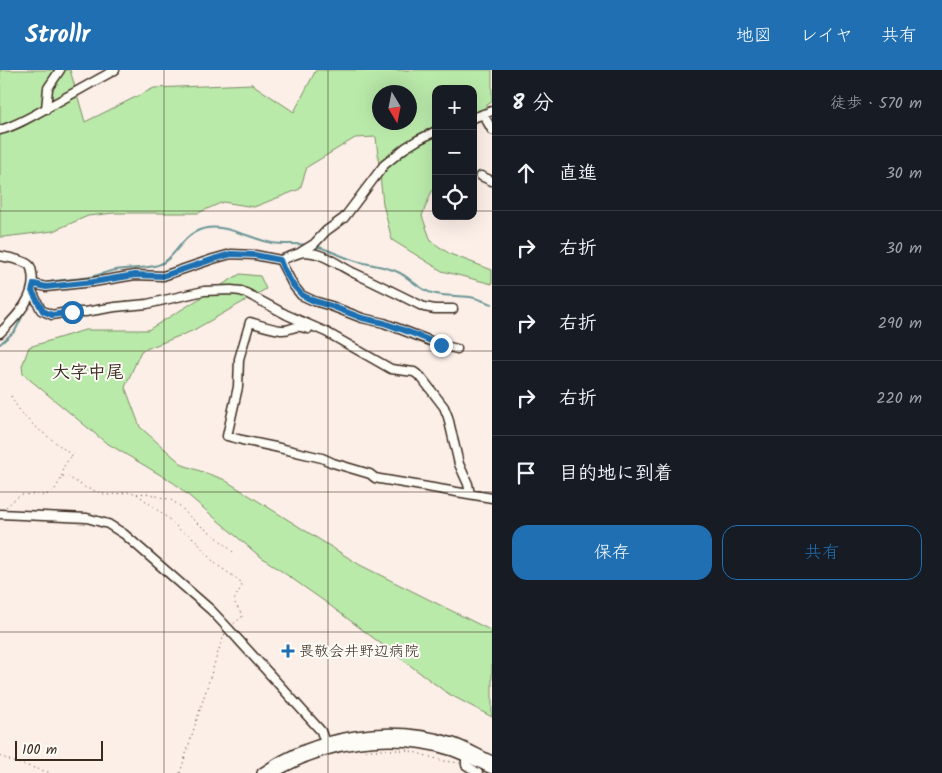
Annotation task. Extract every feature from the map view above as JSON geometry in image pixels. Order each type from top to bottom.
[{"type":"main road","points":[[274,773],[326,746],[350,737],[373,734],[416,735],[453,743],[492,761]]},
{"type":"main road","points":[[262,773],[290,756],[309,748],[394,741],[441,748],[466,760],[492,769]]},
{"type":"street","points":[[46,109],[48,88],[60,70]]},
{"type":"street","points":[[0,130],[22,122],[115,70]]},
{"type":"street","points":[[477,116],[492,111]]},
{"type":"street","points":[[483,114],[492,130]]},
{"type":"street","points":[[33,288],[93,282],[135,275],[163,276],[231,254],[255,255],[280,260],[288,258],[309,248],[344,218],[384,164],[412,144],[432,133]]},
{"type":"street","points":[[481,176],[492,181]]},
{"type":"street","points":[[301,252],[322,255],[424,307],[453,309]]},
{"type":"street","points":[[0,256],[28,265],[31,269],[33,288],[41,310],[52,315],[147,304],[204,291],[237,290],[326,332],[391,369],[414,372],[421,377],[444,406],[459,464],[468,484],[470,494]]},
{"type":"street","points":[[280,260],[293,285],[302,295],[362,318],[384,323],[441,345],[457,349]]},
{"type":"street","points":[[0,333],[19,313],[33,288]]},
{"type":"street","points":[[326,332],[319,333],[300,326],[294,326],[289,330],[281,330],[250,322],[239,359],[236,397],[227,436],[322,458],[332,463],[370,474],[375,478],[492,498]]},
{"type":"street","points":[[2,511],[94,519],[108,524],[124,534],[204,604],[228,628],[320,731],[326,746]]},
{"type":"street","points":[[466,760],[478,773]]},
{"type":"path","points":[[11,396],[16,406],[31,424],[72,456]]},
{"type":"path","points":[[2,511],[22,495],[46,495],[51,493],[57,487],[63,476],[62,470],[64,466],[74,453]]},
{"type":"path","points":[[63,476],[68,476],[86,488],[107,495],[130,492],[137,494],[146,493],[171,500],[233,552]]},
{"type":"path","points":[[137,494],[180,530],[195,539],[207,555],[217,565],[240,581],[242,586],[234,599],[242,617],[228,628],[220,646],[180,773]]},
{"type":"path","points":[[360,751],[407,750],[444,761],[466,760]]},
{"type":"path","points":[[0,756],[51,773]]},
{"type":"green space","points":[[0,70],[70,70],[85,122],[154,88],[252,84],[294,112],[316,70],[492,70],[492,102],[487,105],[477,120],[477,85],[432,85],[432,192],[422,216],[431,241],[450,254],[492,270],[492,284],[442,271],[392,240],[383,204],[376,137],[355,138],[307,167],[300,189],[254,207],[223,202],[198,213],[114,213],[88,216],[53,231],[0,237]]},
{"type":"green space","points":[[240,274],[260,276],[266,289],[192,331],[141,351],[125,387],[140,427],[183,465],[223,479],[360,565],[492,631],[492,717],[447,693],[324,601],[257,554],[174,483],[105,442],[23,374],[22,366],[29,347],[85,330],[148,330]]},
{"type":"waterway","points":[[45,283],[161,264],[189,236],[204,229],[224,228],[272,243],[307,245]]},
{"type":"waterway","points":[[316,246],[356,261],[395,271],[432,293],[465,296],[492,304]]},
{"type":"waterway","points":[[0,344],[15,331],[27,307]]},
{"type":"place","name":"畏敬会井野辺病院","points":[[288,651]]},
{"type":"district","name":"大字中尾","points":[[88,372]]},
{"type":"route","points":[[72,312],[52,315],[41,310],[32,291],[34,284],[46,287],[145,274],[163,276],[231,254],[255,255],[280,260],[293,285],[302,295],[314,301],[362,318],[384,323],[441,345]]}]
